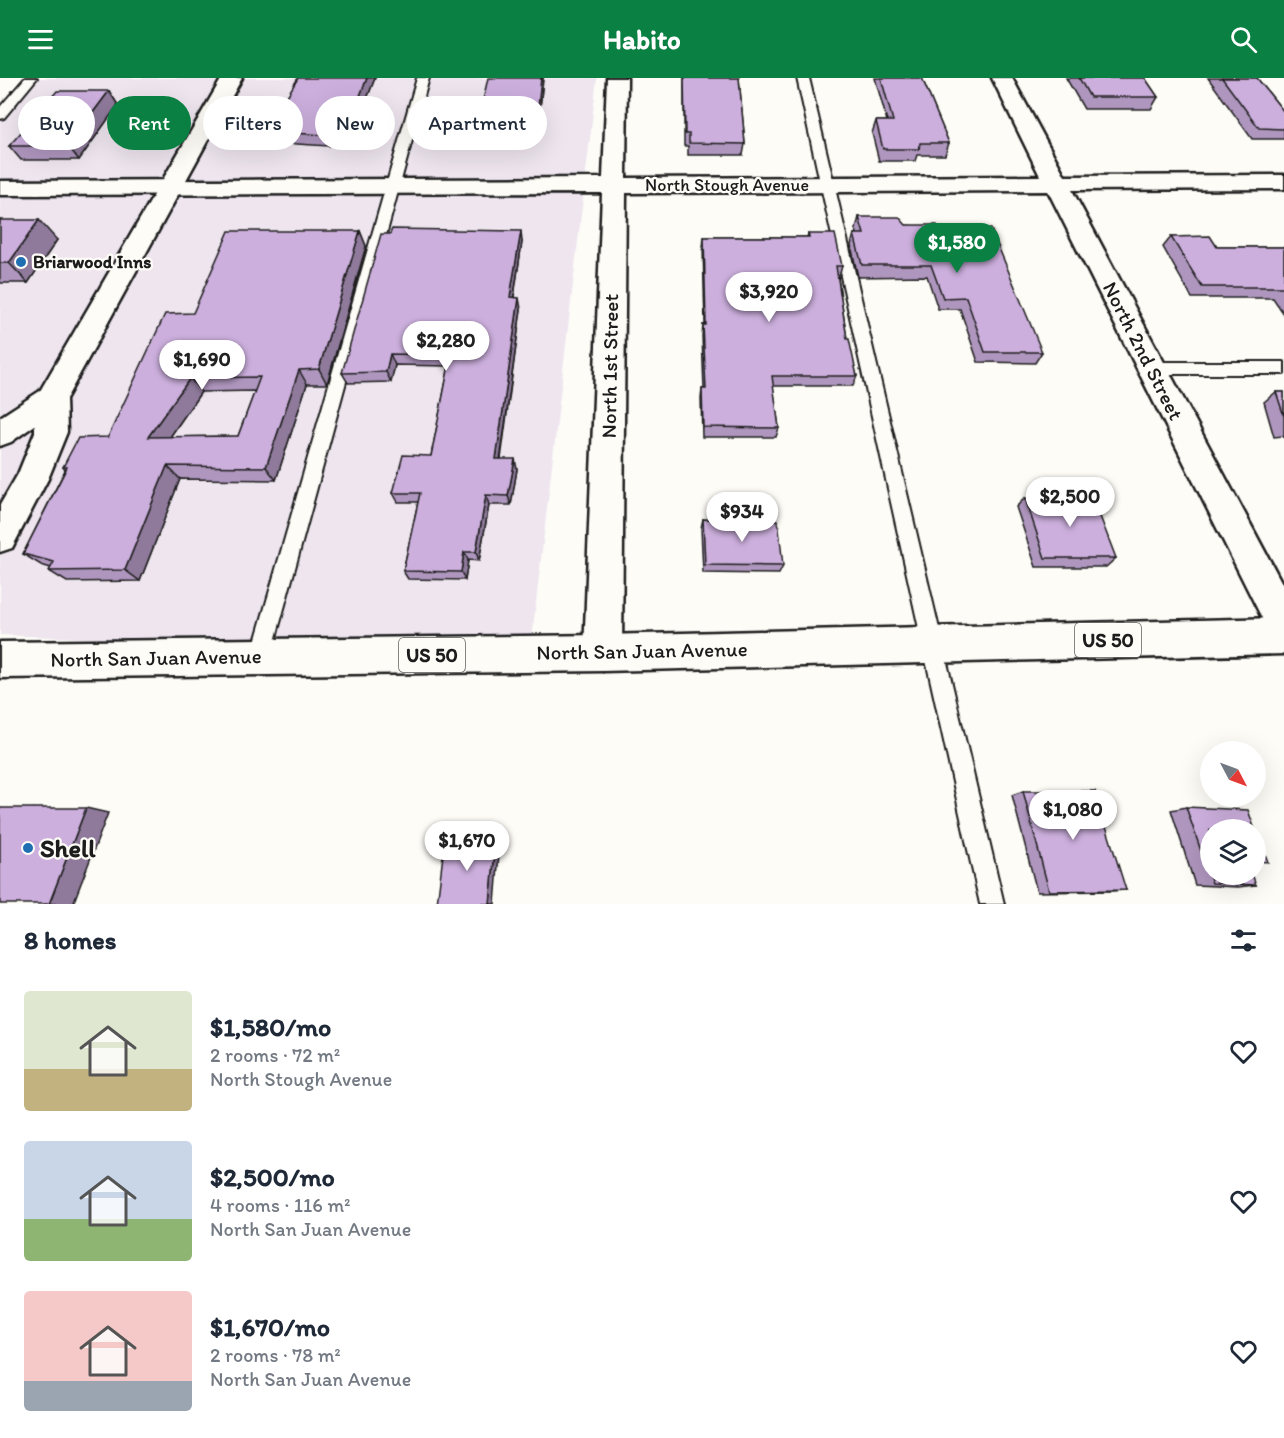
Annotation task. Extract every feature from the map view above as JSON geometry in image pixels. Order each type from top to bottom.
[{"type":"main road","points":[[0,433],[51,399],[232,78]]},
{"type":"main road","name":"North 1st Street","points":[[603,653],[617,78]]},
{"type":"main road","name":"North 2nd Street","points":[[1002,78],[1284,624]]},
{"type":"main road","name":"North Stough Avenue","points":[[0,188],[1284,182]]},
{"type":"main road","points":[[0,537],[32,479],[51,432],[51,399]]},
{"type":"main road","name":"North San Juan Avenue","points":[[0,660],[603,653],[1284,636]]},
{"type":"lane","points":[[0,115],[31,78]]},
{"type":"lane","points":[[261,656],[423,78]]},
{"type":"lane","points":[[803,78],[992,904]]},
{"type":"lane","points":[[1152,368],[1284,368]]},
{"type":"shaded area","points":[[30,78],[597,78],[530,654],[0,635],[0,114]]},
{"type":"building","points":[[298,78],[367,78],[360,96],[315,96],[315,134],[303,134],[303,96],[287,96]]},
{"type":"building","points":[[488,78],[541,78],[539,96],[484,96]]},
{"type":"building","points":[[684,78],[739,78],[745,144],[689,143],[689,134],[685,134]]},
{"type":"building","points":[[881,78],[922,78],[949,143],[920,143],[919,149],[883,149],[876,121],[893,121]]},
{"type":"building","points":[[1079,78],[1145,78],[1158,97],[1090,97]]},
{"type":"building","points":[[1222,78],[1257,78],[1284,112],[1284,129],[1259,128]]},
{"type":"building","points":[[57,91],[109,91],[95,110],[95,96],[53,96]]},
{"type":"building","points":[[18,136],[18,146],[9,146]]},
{"type":"building","points":[[859,217],[899,217],[906,225],[937,225],[938,229],[991,229],[1042,352],[985,352],[966,297],[943,298],[931,265],[862,265],[854,234],[864,234]]},
{"type":"building","points":[[0,220],[39,220],[9,263],[0,263]]},
{"type":"building","points":[[392,229],[521,231],[510,297],[519,298],[496,459],[515,459],[508,496],[486,495],[476,552],[464,552],[461,572],[403,571],[420,493],[393,493],[403,455],[431,456],[451,355],[390,354],[386,372],[342,373],[381,234],[390,234]]},
{"type":"building","points":[[229,231],[360,231],[319,369],[299,370],[266,467],[167,466],[125,570],[49,571],[54,562],[23,554],[67,467],[63,467],[78,438],[108,437],[165,314],[193,313]],"holes":[[[260,377],[238,436],[148,437],[190,378]]]},
{"type":"building","points":[[808,234],[835,234],[842,266],[836,266],[847,339],[849,339],[857,376],[772,376],[779,428],[703,427],[702,389],[706,389],[703,325],[706,325],[704,237],[809,237]]},
{"type":"building","points":[[1210,236],[1217,247],[1284,247],[1284,288],[1202,287],[1171,237]]},
{"type":"building","points":[[1276,392],[1284,392],[1284,416]]},
{"type":"building","points":[[1025,498],[1093,498],[1116,558],[1045,558]]},
{"type":"building","points":[[703,519],[778,520],[783,566],[705,565]]},
{"type":"building","points":[[1023,791],[1095,791],[1126,890],[1049,891]]},
{"type":"building","points":[[1186,807],[1248,810],[1251,819],[1200,819],[1200,848]]},
{"type":"building","points":[[0,808],[86,808],[49,904],[0,904]]},
{"type":"building","points":[[445,839],[496,839],[490,904],[437,904]]},
{"type":"place","name":"Briarwood Inns","points":[[21,262]]},
{"type":"place","name":"Shell","points":[[28,848]]}]
